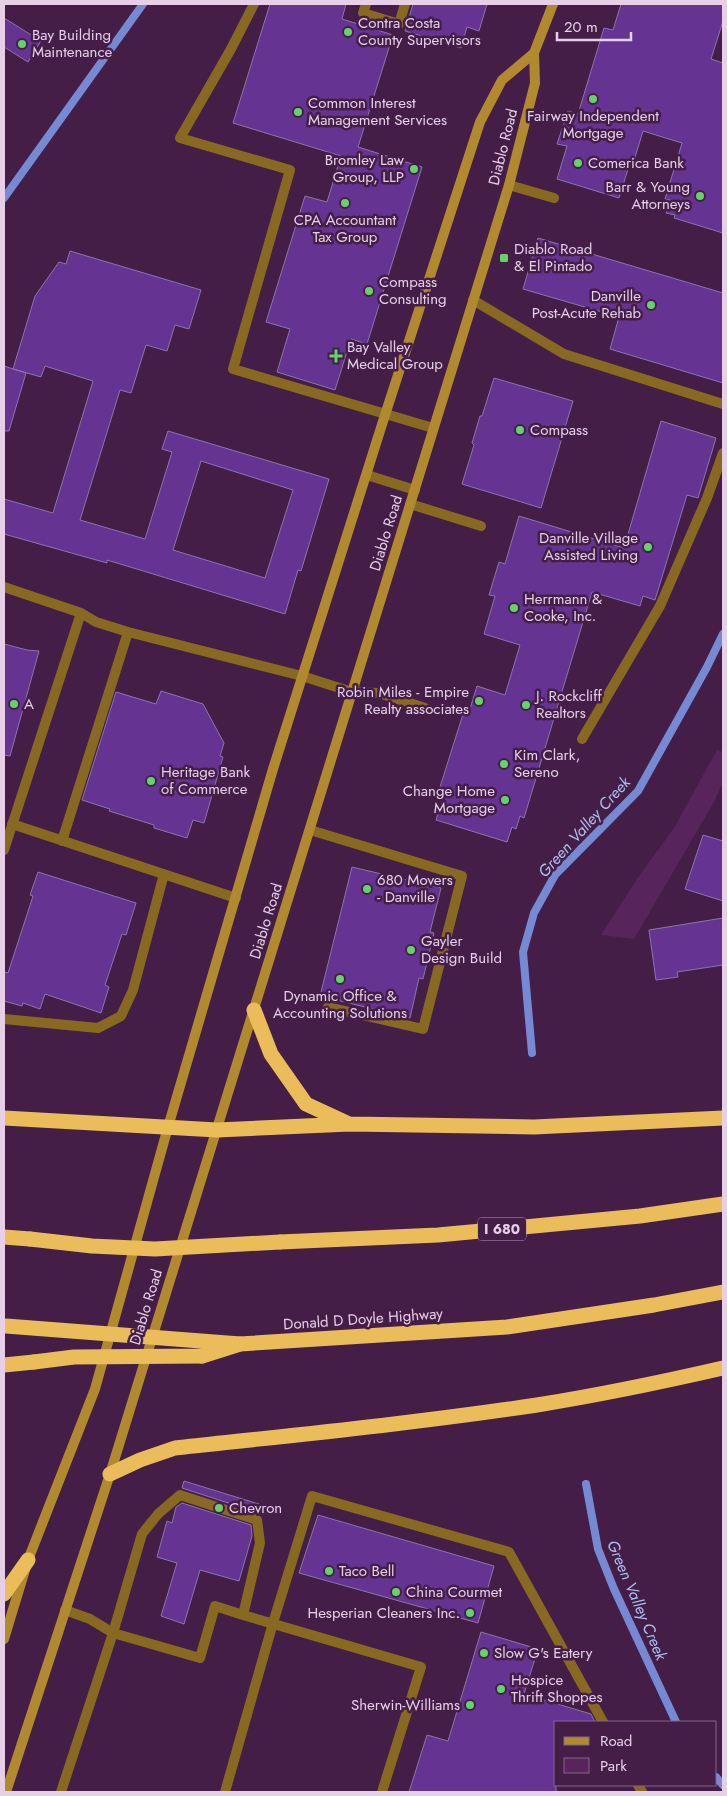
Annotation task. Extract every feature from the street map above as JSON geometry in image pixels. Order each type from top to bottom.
[{"type":"highway","points":[[254,1010],[270,1054],[306,1104],[350,1124]]},
{"type":"highway","points":[[4,1118],[217,1130],[350,1124],[534,1127],[723,1118]]},
{"type":"highway","name":"I 680","points":[[4,1237],[92,1246],[155,1249],[438,1235],[640,1216],[723,1204]]},
{"type":"highway","name":"Donald D Doyle Highway","points":[[5,1326],[240,1344],[507,1327],[654,1306],[723,1292]]},
{"type":"highway","points":[[4,1365],[74,1357],[202,1356],[240,1344]]},
{"type":"highway","points":[[110,1474],[140,1460],[175,1448],[413,1422],[538,1404],[661,1382],[723,1368]]},
{"type":"highway","points":[[4,1594],[28,1560]]},
{"type":"street","name":"Diablo Road","points":[[6,1792],[110,1474],[509,185],[535,83],[534,53],[553,4]]},
{"type":"street","name":"Diablo Road","points":[[4,1639],[28,1560],[95,1389],[168,1127],[302,676],[480,122],[502,80],[534,53]]},
{"type":"lane","points":[[254,4],[231,49],[180,138],[290,170],[233,369],[434,428]]},
{"type":"lane","points":[[366,4],[364,13],[398,24],[405,4]]},
{"type":"lane","points":[[509,185],[554,198]]},
{"type":"lane","points":[[473,300],[564,354],[723,404]]},
{"type":"lane","points":[[582,739],[660,606],[707,498],[723,453]]},
{"type":"lane","points":[[367,475],[415,490]]},
{"type":"lane","points":[[410,504],[481,526]]},
{"type":"lane","points":[[4,588],[81,613],[96,622],[128,632],[302,676],[352,692],[379,693],[425,708]]},
{"type":"lane","points":[[4,850],[81,613]]},
{"type":"lane","points":[[62,841],[128,632]]},
{"type":"lane","points":[[12,824],[236,898]]},
{"type":"lane","points":[[310,830],[462,876],[423,1029],[328,1007]]},
{"type":"lane","points":[[4,1019],[98,1028],[121,1016],[133,990],[164,874]]},
{"type":"lane","points":[[61,1792],[114,1633],[142,1534],[158,1514],[180,1496],[257,1520],[260,1543],[243,1615]]},
{"type":"lane","points":[[225,1792],[273,1623],[312,1496],[509,1552],[602,1721]]},
{"type":"lane","points":[[65,1610],[90,1619],[114,1633],[200,1658],[215,1606],[421,1667],[382,1792]]},
{"type":"green space","points":[[717,750],[723,752],[723,782],[714,802],[634,939],[601,935],[639,876],[674,828]]},
{"type":"building","points":[[270,4],[346,4],[342,19],[393,35],[358,147],[422,167],[367,344],[351,339],[335,390],[277,372],[290,329],[266,322],[305,196],[327,202],[341,156],[233,123]]},
{"type":"building","points":[[413,4],[487,4],[479,31],[467,27],[461,48],[405,31]]},
{"type":"building","points":[[621,4],[723,4],[723,21],[711,59],[723,63],[723,233],[674,218],[675,215],[666,213],[670,200],[665,199],[682,143],[643,131],[632,167],[629,166],[619,198],[557,179],[567,146],[557,144],[568,111],[578,114],[604,28],[613,30]]},
{"type":"building","name":"Bay Building Maintenance","points":[[4,18],[41,41],[28,62],[4,47]]},
{"type":"building","name":"Danville Post-Acute Rehab","points":[[538,238],[723,293],[723,383],[610,349],[619,317],[523,289]]},
{"type":"building","points":[[70,251],[201,290],[189,329],[175,325],[167,351],[146,345],[131,393],[120,390],[80,520],[145,539],[172,452],[162,449],[168,431],[329,479],[301,571],[298,570],[285,614],[107,560],[107,563],[4,534],[4,499],[53,513],[93,381],[45,366],[41,377],[13,369],[35,296],[59,262],[66,264]],"holes":[[[201,461],[293,490],[265,578],[173,550]]]},
{"type":"building","points":[[4,366],[26,373],[9,431],[4,431]]},
{"type":"building","name":"Compass","points":[[494,378],[573,401],[541,508],[462,484],[474,445],[472,443],[480,416],[482,416]]},
{"type":"building","points":[[661,421],[716,438],[698,498],[687,495],[655,600],[643,596],[640,606],[592,592],[524,818],[520,816],[516,829],[512,827],[507,842],[436,820],[446,788],[440,787],[464,711],[469,712],[477,686],[505,695],[520,645],[484,634],[495,596],[489,595],[499,562],[505,564],[519,516],[624,548]]},
{"type":"building","name":"A","points":[[4,644],[39,651],[10,756],[4,755]]},
{"type":"building","name":"Heritage Bank of Commerce","points":[[161,691],[203,704],[224,743],[220,756],[223,757],[204,823],[193,820],[187,838],[154,828],[154,825],[109,811],[110,809],[82,800],[116,692],[156,704]]},
{"type":"building","points":[[703,835],[723,841],[723,901],[685,889]]},
{"type":"building","points":[[352,867],[441,888],[430,932],[434,933],[423,979],[419,978],[410,1018],[320,996]]},
{"type":"building","points":[[38,872],[136,903],[126,935],[122,934],[105,985],[109,987],[101,1013],[45,994],[40,1009],[23,1003],[22,1006],[4,1001],[4,972],[8,973],[33,896],[30,895]]},
{"type":"building","points":[[723,918],[723,965],[677,972],[678,977],[656,980],[649,930]]},
{"type":"building","points":[[184,1481],[262,1505],[259,1513],[182,1488]]},
{"type":"building","points":[[182,1503],[251,1525],[252,1536],[239,1581],[200,1570],[184,1624],[161,1616],[177,1563],[157,1557],[167,1521],[172,1523],[176,1507]]},
{"type":"building","points":[[318,1515],[494,1566],[478,1623],[299,1573]]},
{"type":"building","points":[[481,1632],[538,1649],[524,1694],[591,1714],[594,1721],[554,1721],[554,1786],[556,1786],[556,1792],[409,1792],[427,1735],[448,1741]]},
{"type":"waterway","points":[[4,198],[143,4]]},
{"type":"waterway","name":"Green Valley Creek","points":[[532,1053],[523,952],[534,913],[555,875],[638,791],[707,667],[723,634]]},
{"type":"waterway","name":"Green Valley Creek","points":[[586,1484],[598,1549],[614,1589],[676,1721]]},
{"type":"waterway","name":"Green Valley Creek","points":[[717,1778],[723,1785]]},
{"type":"place","name":"Contra Costa County Supervisors","points":[[348,32]]},
{"type":"place","name":"Bay Building Maintenance","points":[[22,44]]},
{"type":"place","name":"Fairway Independent Mortgage","points":[[593,99]]},
{"type":"place","name":"Common Interest Management Services","points":[[298,112]]},
{"type":"place","name":"Comerica Bank","points":[[578,163]]},
{"type":"place","name":"Bromley Law Group, LLP","points":[[414,169]]},
{"type":"place","name":"Barr & Young Attorneys","points":[[700,196]]},
{"type":"place","name":"CPA Accountant Tax Group","points":[[345,203]]},
{"type":"place","name":"Diablo Road & El Pintado","points":[[504,258]]},
{"type":"place","name":"Compass Consulting","points":[[369,291]]},
{"type":"place","name":"Danville Post-Acute Rehab","points":[[651,305]]},
{"type":"place","name":"Bay Valley Medical Group","points":[[336,356]]},
{"type":"place","name":"Compass","points":[[520,430]]},
{"type":"place","name":"Danville Village Assisted Living","points":[[648,547]]},
{"type":"place","name":"Herrmann & Cooke, Inc.","points":[[514,608]]},
{"type":"place","name":"Robin Miles - Empire Realty associates","points":[[479,701]]},
{"type":"place","name":"A","points":[[14,704]]},
{"type":"place","name":"J. Rockcliff Realtors","points":[[526,705]]},
{"type":"place","name":"Kim Clark, Sereno","points":[[504,764]]},
{"type":"place","name":"Heritage Bank of Commerce","points":[[151,781]]},
{"type":"place","name":"Change Home Mortgage","points":[[505,800]]},
{"type":"place","name":"680 Movers - Danville","points":[[367,889]]},
{"type":"place","name":"Gayler Design Build","points":[[411,950]]},
{"type":"place","name":"Dynamic Office & Accounting Solutions","points":[[340,979]]},
{"type":"place","name":"Chevron","points":[[219,1508]]},
{"type":"place","name":"Taco Bell","points":[[329,1571]]},
{"type":"place","name":"China Courmet","points":[[396,1592]]},
{"type":"place","name":"Hesperian Cleaners Inc.","points":[[470,1613]]},
{"type":"place","name":"Slow G's Eatery","points":[[484,1653]]},
{"type":"place","name":"Hospice Thrift Shoppes","points":[[501,1689]]},
{"type":"place","name":"Sherwin-Williams","points":[[470,1705]]}]
